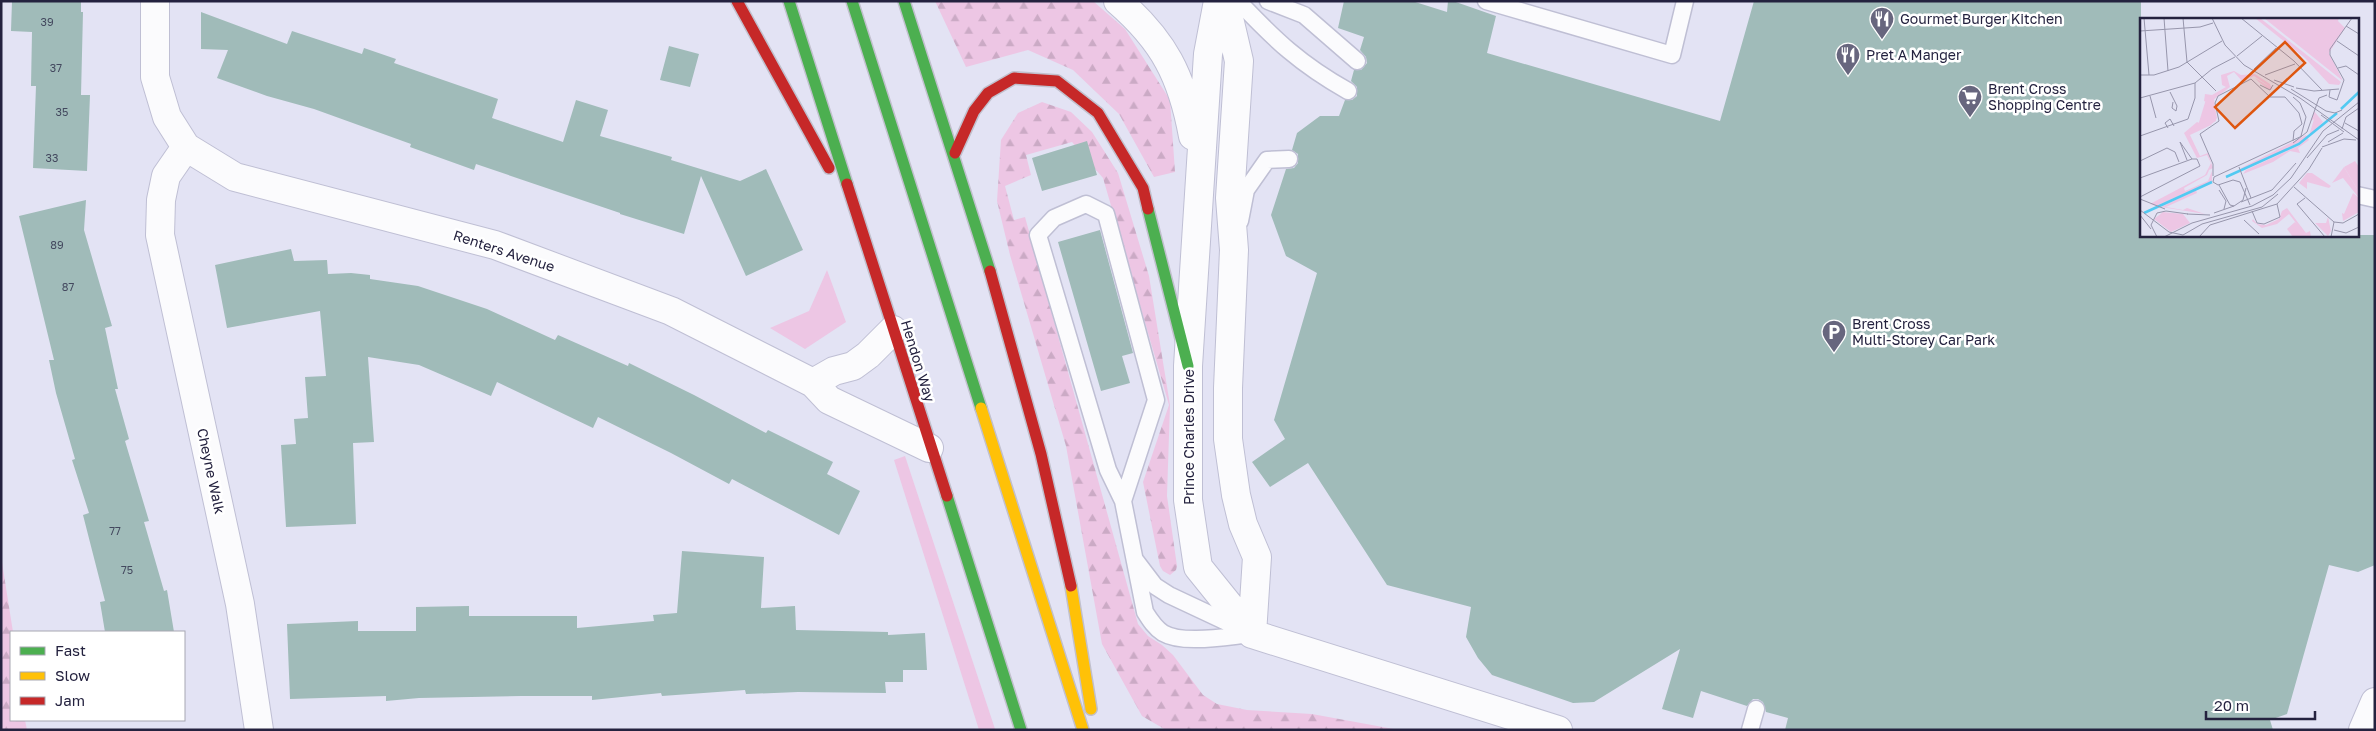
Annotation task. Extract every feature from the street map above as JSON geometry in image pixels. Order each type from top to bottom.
[{"type":"highway","points":[[737,1],[859,222]]},
{"type":"highway","name":"Hendon Way","points":[[788,1],[929,448],[1021,730]]},
{"type":"highway","points":[[852,1],[1082,730]]},
{"type":"highway","points":[[904,1],[955,153],[1016,361],[1058,522],[1094,730]]},
{"type":"highway","points":[[955,153],[974,111],[988,93],[1014,78],[1057,81],[1098,113],[1143,188],[1188,366]]},
{"type":"street","name":"Renters Avenue","points":[[155,1],[155,78],[166,118],[186,147],[235,177],[495,245],[671,311],[812,383],[829,400],[929,448]]},
{"type":"street","name":"Prince Charles Drive","points":[[1118,1],[1161,46],[1176,74],[1187,103],[1199,169]]},
{"type":"street","name":"Prince Charles Drive","points":[[1218,1],[1208,54],[1199,169],[1188,366],[1188,500],[1198,568],[1252,634]]},
{"type":"street","points":[[1225,1],[1239,61],[1230,198],[1234,250],[1228,388],[1228,439],[1236,495],[1243,524],[1257,557],[1252,634],[1558,730]]},
{"type":"street","name":"Cheyne Walk","points":[[186,147],[166,176],[160,214],[160,235],[240,604],[259,730]]},
{"type":"street","points":[[812,383],[834,372],[853,366],[868,355],[892,330]]},
{"type":"street","points":[[2363,730],[2375,702]]},
{"type":"lane","points":[[1238,1],[1280,45],[1316,73],[1348,91]]},
{"type":"lane","points":[[1268,1],[1304,15],[1357,61]]},
{"type":"lane","points":[[1486,1],[1672,55],[1685,1]]},
{"type":"lane","points":[[1234,250],[1246,190],[1266,160],[1289,159]]},
{"type":"lane","points":[[2358,195],[2375,199]]},
{"type":"lane","points":[[1123,501],[1156,400],[1106,214],[1086,204],[1054,218],[1038,235],[1108,470],[1123,501],[1145,612],[1153,625],[1163,633],[1179,639],[1252,634]]},
{"type":"lane","points":[[1136,561],[1155,586],[1169,595],[1252,634]]},
{"type":"lane","points":[[1750,730],[1756,709]]},
{"type":"green space","points":[[935,1],[1093,1],[1125,29],[1170,100],[1175,172],[1154,177],[1119,114],[1073,70],[1028,50],[966,67]]},
{"type":"green space","points":[[1042,102],[1071,112],[1092,132],[1118,173],[1149,276],[1170,405],[1167,496],[1177,566],[1176,570],[1170,575],[1163,571],[1160,566],[1143,482],[1169,405],[1103,178],[1072,142],[1026,155],[1031,175],[1005,186],[1014,220],[1025,217],[1138,624],[1148,636],[1173,655],[1203,695],[1217,704],[1247,710],[1312,714],[1399,730],[1166,730],[1142,716],[1102,644],[1066,446],[1010,255],[997,201],[1001,140],[1018,113]]},
{"type":"green space","points":[[827,270],[846,322],[805,349],[770,328],[809,311]]},
{"type":"green space","points":[[905,456],[994,730],[979,730],[894,460]]},
{"type":"green space","points":[[1,556],[13,631],[10,631],[10,721],[25,721],[27,730],[1,730]]},
{"type":"building","points":[[12,1],[81,1],[81,12],[83,12],[81,95],[90,95],[87,171],[33,168],[36,86],[31,86],[32,32],[11,31]]},
{"type":"building","name":"Brent Cross Multi-Storey Car Park","points":[[1344,1],[1412,1],[1447,12],[1448,1],[1453,1],[1496,16],[1487,53],[1720,121],[1754,1],[2141,1],[2140,236],[2375,235],[2375,565],[2358,572],[2329,565],[2287,714],[2270,720],[2273,730],[1785,730],[1788,718],[1766,712],[1763,702],[1758,699],[1753,699],[1747,706],[1701,691],[1693,718],[1662,709],[1680,649],[1594,702],[1573,703],[1492,675],[1478,658],[1466,637],[1471,607],[1387,585],[1308,463],[1270,487],[1252,462],[1285,439],[1274,420],[1317,273],[1286,256],[1271,215],[1286,169],[1294,168],[1298,163],[1298,154],[1292,150],[1297,133],[1320,116],[1339,116],[1345,100],[1352,100],[1357,96],[1357,87],[1351,81],[1354,70],[1361,70],[1367,63],[1366,57],[1360,50],[1364,37],[1338,28]]},
{"type":"building","points":[[201,12],[287,44],[292,31],[362,54],[364,48],[396,59],[394,63],[498,99],[492,118],[563,142],[576,100],[608,110],[600,136],[672,157],[671,160],[740,181],[766,169],[803,250],[746,276],[701,176],[684,234],[476,164],[474,170],[410,147],[411,144],[314,109],[267,96],[217,78],[228,50],[201,49]]},
{"type":"building","points":[[669,46],[699,54],[690,87],[660,80]]},
{"type":"building","points":[[1087,141],[1097,175],[1042,191],[1032,158]]},
{"type":"building","points":[[86,200],[84,230],[112,326],[105,328],[118,389],[115,389],[129,439],[125,441],[149,521],[144,522],[164,591],[167,590],[174,631],[105,631],[100,602],[105,601],[83,515],[89,513],[72,460],[75,459],[56,393],[49,360],[54,360],[19,216]]},
{"type":"building","points":[[1100,230],[1133,353],[1122,356],[1130,383],[1101,391],[1058,242]]},
{"type":"building","points":[[291,249],[294,261],[327,260],[328,274],[351,273],[370,275],[370,279],[418,286],[487,309],[555,340],[558,335],[628,366],[629,363],[766,433],[768,430],[833,462],[827,474],[860,491],[839,535],[732,479],[729,484],[598,417],[593,428],[497,382],[491,396],[419,365],[368,357],[374,442],[353,443],[356,524],[286,527],[281,445],[296,444],[294,419],[308,418],[305,377],[326,376],[320,311],[227,328],[215,265]]},
{"type":"building","points":[[682,551],[764,557],[761,608],[795,606],[796,630],[888,632],[888,635],[925,633],[927,670],[903,670],[903,682],[885,682],[886,693],[798,692],[746,694],[745,690],[662,696],[661,693],[592,700],[592,696],[419,698],[386,701],[386,696],[290,699],[287,624],[358,621],[358,631],[416,631],[416,607],[469,606],[469,616],[577,616],[577,628],[654,621],[653,615],[677,613]]},
{"type":"traffic: fast","points":[[789,1],[847,184]]},
{"type":"traffic: fast","points":[[852,1],[981,408]]},
{"type":"traffic: fast","points":[[904,1],[990,271]]},
{"type":"traffic: fast","points":[[1148,209],[1188,366]]},
{"type":"traffic: fast","points":[[947,496],[1021,730]]},
{"type":"traffic: slow","points":[[981,408],[1083,730]]},
{"type":"traffic: slow","points":[[1071,586],[1091,709]]},
{"type":"traffic: jam","points":[[737,1],[829,168]]},
{"type":"traffic: jam","points":[[955,153],[974,111],[988,93],[1014,78],[1057,81],[1098,113],[1143,188],[1148,209]]},
{"type":"traffic: jam","points":[[847,184],[947,496]]},
{"type":"traffic: jam","points":[[990,271],[1041,454],[1071,586]]},
{"type":"place","name":"Gourmet Burger Kitchen","points":[[1882,40]]},
{"type":"place","name":"Pret A Manger","points":[[1848,76]]},
{"type":"place","name":"Brent Cross Shopping Centre","points":[[1970,118]]},
{"type":"place","name":"Brent Cross Multi-Storey Car Park","points":[[1834,353]]}]
